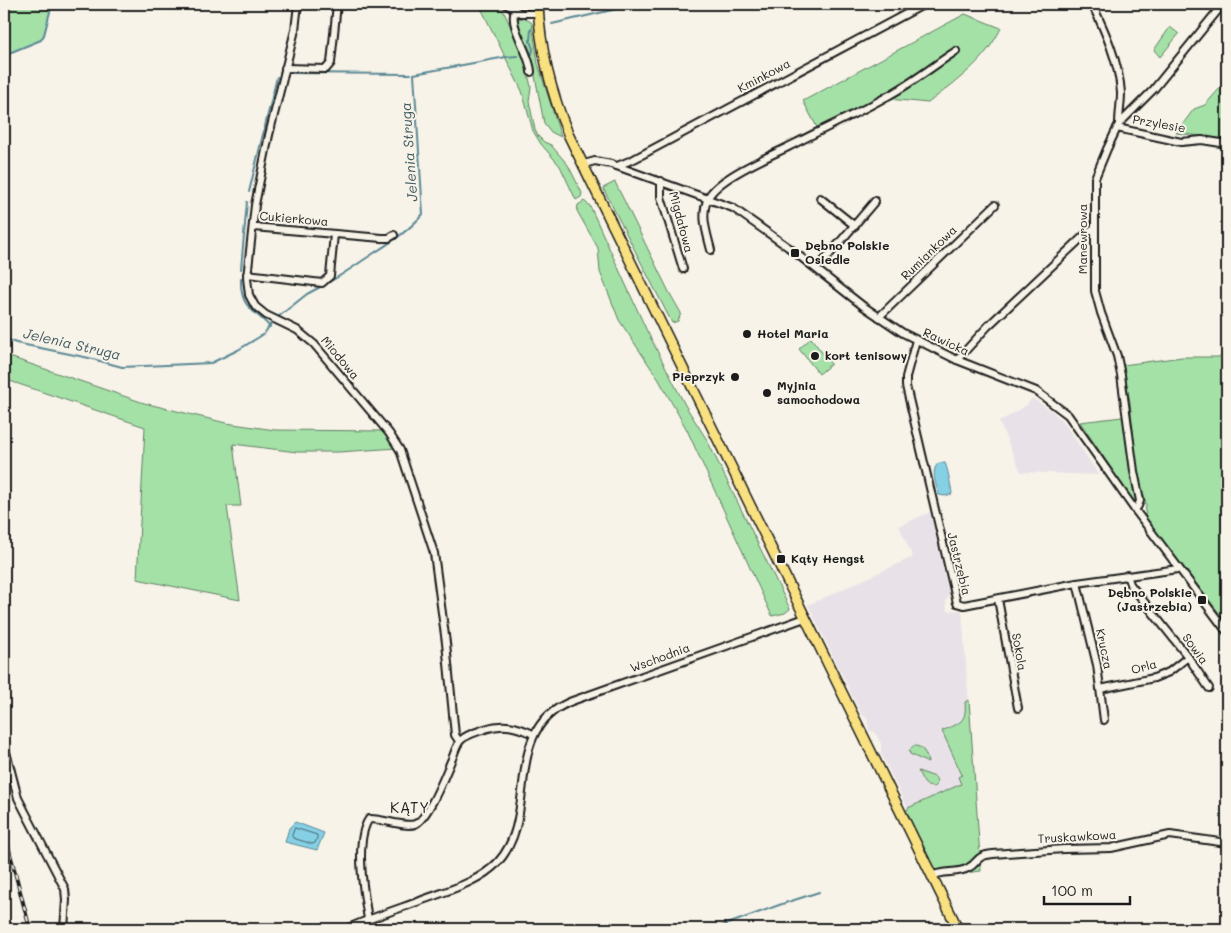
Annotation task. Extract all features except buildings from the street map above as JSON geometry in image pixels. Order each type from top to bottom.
[{"type":"main road","points":[[538,8],[544,54],[554,95],[569,136],[958,929]]},
{"type":"street","name":"Miodowa","points":[[298,4],[295,30],[269,135],[255,205],[247,274],[249,295],[255,306],[266,315],[298,330],[314,344],[389,433],[400,450],[434,553],[446,643],[455,735],[459,741]]},
{"type":"street","points":[[286,68],[326,69],[331,63],[337,4]]},
{"type":"street","points":[[506,4],[515,11],[522,13],[538,8]]},
{"type":"street","points":[[1092,4],[1110,48],[1118,75],[1120,93],[1118,126]]},
{"type":"street","name":"Manewrowa","points":[[1135,510],[1140,501],[1121,375],[1117,356],[1096,296],[1095,178],[1118,126],[1154,89],[1223,4]]},
{"type":"street","name":"Kminkowa","points":[[617,166],[634,159],[921,6]]},
{"type":"street","points":[[515,11],[513,20],[530,63],[531,72]]},
{"type":"street","points":[[712,250],[703,217],[708,198],[723,182],[748,167],[888,96],[956,51]]},
{"type":"street","name":"Przylesie","points":[[1118,126],[1181,142],[1202,140],[1227,144]]},
{"type":"street","name":"Rawicka","points":[[584,164],[599,161],[617,166],[733,208],[753,221],[878,317],[916,340],[957,360],[1036,391],[1060,408],[1068,415],[1178,569],[1227,632]]},
{"type":"street","name":"Migdałowa","points":[[661,181],[661,197],[683,269]]},
{"type":"street","points":[[820,198],[856,226]]},
{"type":"street","points":[[822,262],[856,226],[875,201]]},
{"type":"street","name":"Rumiankowa","points":[[878,317],[995,205]]},
{"type":"street","name":"Cukierkowa","points":[[253,227],[382,238],[389,238],[394,235]]},
{"type":"street","points":[[957,360],[988,326],[1088,230],[1095,228]]},
{"type":"street","name":"Cukierkowa","points":[[247,274],[322,283],[330,276],[334,234]]},
{"type":"street","name":"Jastrzębia","points":[[916,340],[906,377],[906,386],[957,603],[964,605],[1077,583],[1178,569]]},
{"type":"street","name":"Sowia","points":[[1127,575],[1130,584],[1210,688]]},
{"type":"street","name":"Krucza","points":[[1077,583],[1097,665],[1104,720]]},
{"type":"street","name":"Sokola","points":[[998,599],[1018,708]]},
{"type":"street","name":"Wschodnia","points":[[533,734],[542,721],[553,711],[568,703],[805,618]]},
{"type":"street","name":"Orla","points":[[1100,689],[1154,678],[1169,672],[1188,657]]},
{"type":"street","points":[[346,929],[475,879],[496,864],[513,836],[519,812],[528,747],[533,734],[516,726],[503,725],[468,735],[459,741],[442,782],[424,816],[419,821],[414,825],[375,818],[369,819],[365,824],[362,841],[362,874],[368,919]]},
{"type":"street","points":[[4,744],[18,798],[65,888],[64,929]]},
{"type":"street","name":"Truskawkowa","points":[[932,876],[938,873],[969,868],[982,855],[1064,849],[1111,848],[1170,836],[1227,843]]},
{"type":"shaded area","points":[[1032,398],[1052,411],[1065,424],[1099,475],[1021,472],[999,422],[1027,405]]},
{"type":"shaded area","points":[[930,512],[949,595],[946,601],[947,611],[962,610],[981,871],[938,870],[881,754],[881,744],[875,732],[869,731],[867,718],[861,714],[808,605],[913,557],[899,526]]},
{"type":"green space","points":[[4,4],[52,4],[41,40],[5,55]]},
{"type":"green space","points":[[479,4],[499,4],[503,10],[524,56],[531,87],[529,101],[535,130],[538,136],[544,142],[551,145],[568,165],[582,193],[581,197],[576,200],[560,166],[541,144],[533,131],[522,91]]},
{"type":"green space","points":[[965,14],[1001,28],[987,51],[949,87],[928,103],[889,99],[819,131],[803,101]]},
{"type":"green space","points":[[517,18],[528,20],[532,23],[538,64],[561,137],[551,132],[544,123],[530,50],[517,24]]},
{"type":"green space","points":[[1170,27],[1179,34],[1160,57],[1154,50]]},
{"type":"green space","points":[[1227,80],[1227,139],[1176,133],[1194,109],[1205,105]]},
{"type":"green space","points":[[615,182],[681,313],[678,321],[672,323],[603,188]]},
{"type":"green space","points":[[584,201],[590,206],[646,329],[685,405],[707,440],[790,609],[785,613],[772,616],[687,430],[659,380],[619,320],[600,272],[598,248],[577,211],[578,205]]},
{"type":"green space","name":"kort tenisowy","points":[[811,338],[831,364],[819,374],[799,349]]},
{"type":"green space","points":[[4,355],[144,403],[226,423],[275,430],[384,431],[397,448],[339,452],[297,452],[233,444],[241,506],[227,506],[240,600],[137,579],[145,427],[4,379]]},
{"type":"green space","points":[[1182,357],[1227,357],[1227,623],[1145,518],[1146,504],[1137,469],[1130,402],[1123,365]]},
{"type":"green space","points":[[1122,417],[1125,424],[1131,474],[1137,498],[1133,501],[1080,422]]},
{"type":"green space","points":[[969,700],[981,871],[946,875],[932,868],[905,815],[908,808],[961,784],[958,777],[962,775],[942,731],[961,721],[965,714],[965,702]]},
{"type":"green space","points":[[913,746],[922,749],[928,763],[910,754],[909,751]]},
{"type":"green space","points":[[918,771],[935,777],[937,781],[936,786],[927,785]]},
{"type":"water","points":[[939,463],[945,463],[946,465],[952,494],[939,495],[934,473]]},
{"type":"water","points":[[295,822],[324,833],[317,850],[285,842],[289,828]]},
{"type":"waterway","points":[[4,55],[41,40],[52,4]]},
{"type":"waterway","name":"Jelenia Struga","points":[[552,24],[632,4]]},
{"type":"waterway","name":"Jelenia Struga","points":[[531,29],[532,54]]},
{"type":"waterway","name":"Jelenia Struga","points":[[326,284],[396,238],[423,214],[414,74],[517,56]]},
{"type":"waterway","points":[[288,73],[411,74]]},
{"type":"waterway","points":[[249,192],[277,77]]},
{"type":"waterway","points":[[241,269],[247,202]]},
{"type":"waterway","points":[[241,278],[241,288],[245,302],[270,327]]},
{"type":"waterway","name":"Jelenia Struga","points":[[278,317],[307,294],[322,286]]},
{"type":"waterway","name":"Jelenia Struga","points":[[4,338],[16,343],[122,367],[211,363],[238,350],[264,334],[272,322]]},
{"type":"waterway","points":[[714,929],[819,892]]},
{"type":"railway","points":[[4,831],[30,929]]},
{"type":"place","name":"Dębno Polskie Osiedle","points":[[795,253]]},
{"type":"place","name":"Hotel Maria","points":[[747,334]]},
{"type":"place","name":"kort tenisowy","points":[[815,356]]},
{"type":"place","name":"Pieprzyk","points":[[735,377]]},
{"type":"place","name":"Myjnia samochodowa","points":[[767,393]]},
{"type":"place","name":"Kąty Hengst","points":[[781,559]]},
{"type":"place","name":"Dębno Polskie (Jastrzębia)","points":[[1202,600]]},
{"type":"district","name":"KĄTY","points":[[410,808]]}]
